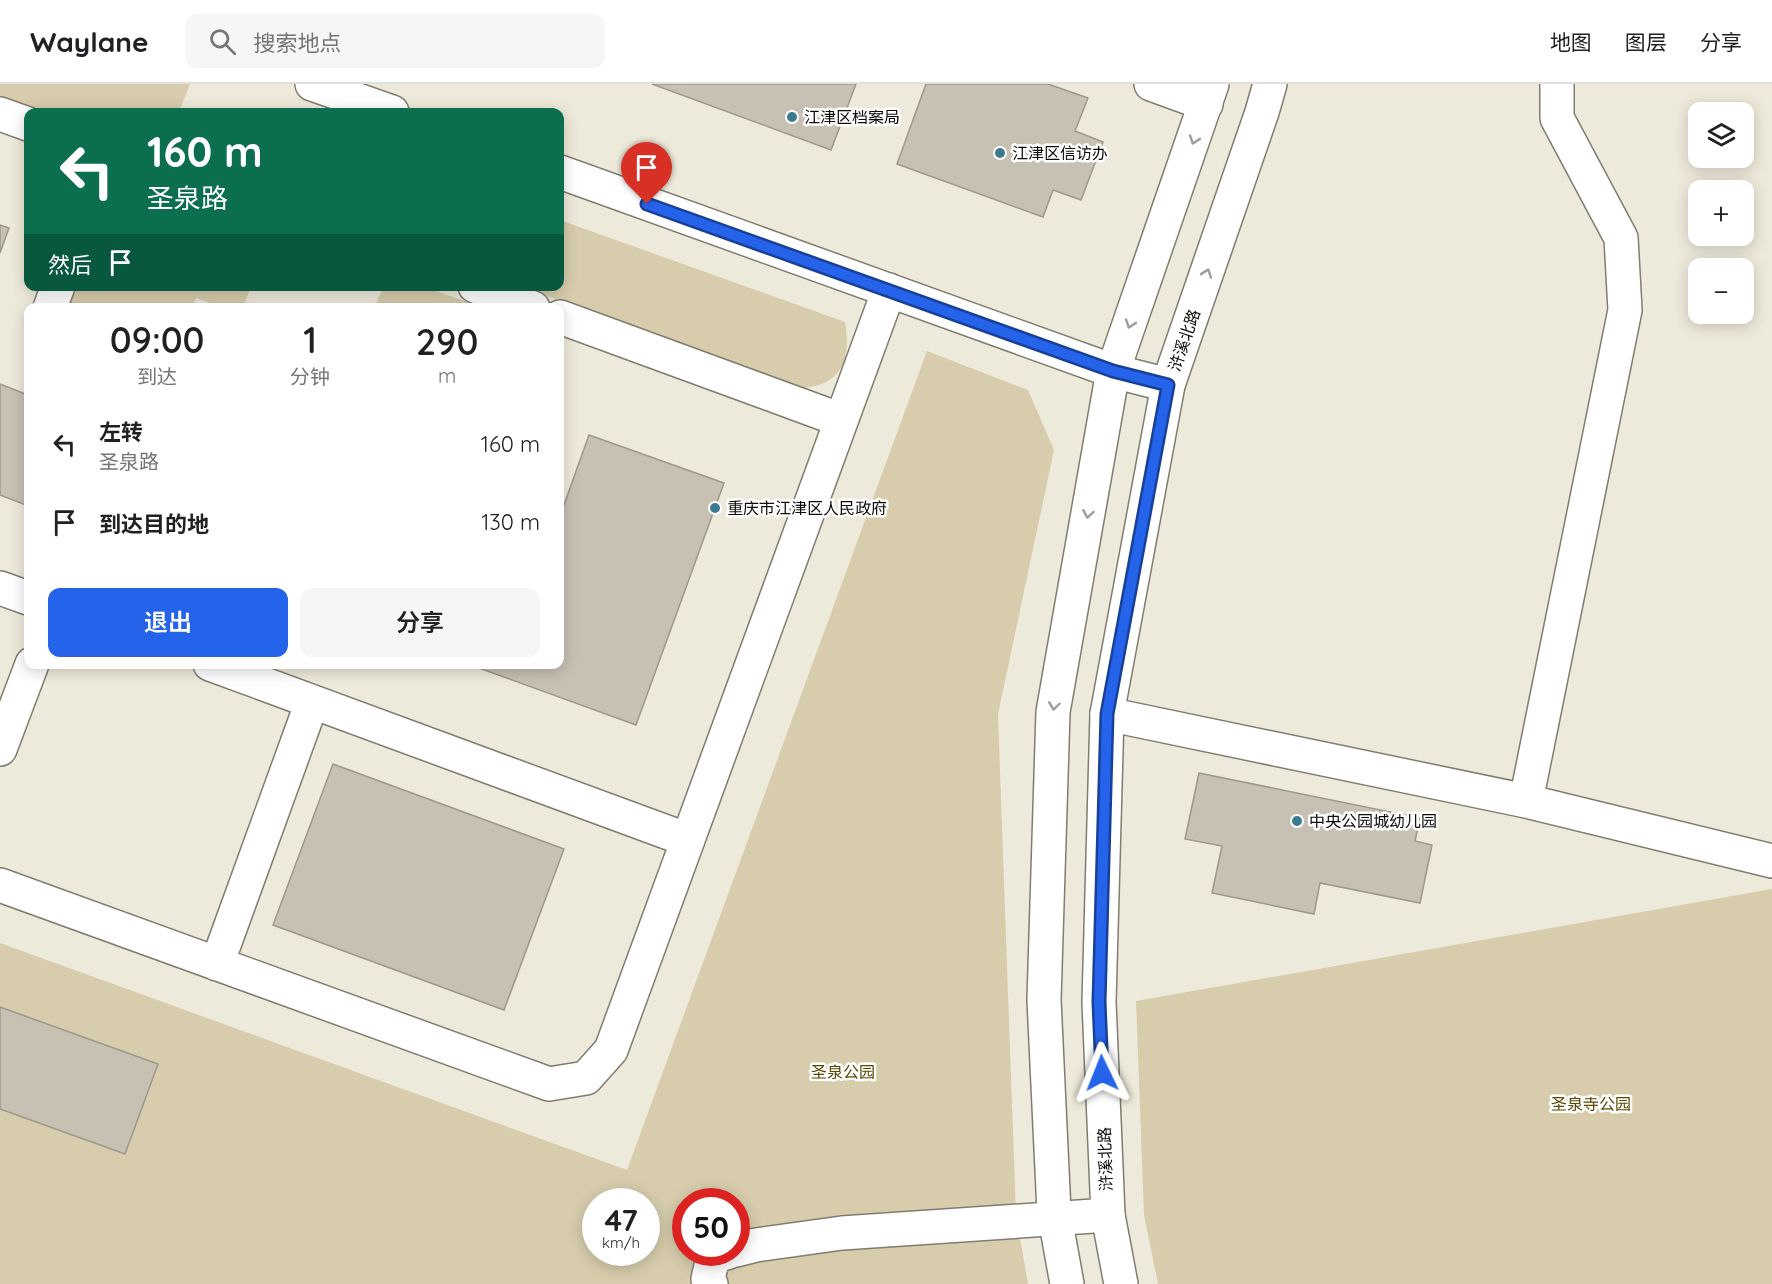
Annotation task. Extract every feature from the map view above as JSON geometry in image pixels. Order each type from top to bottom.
[{"type":"street","points":[[312,84],[381,108]]},
{"type":"street","points":[[1067,1284],[1055,1218],[1044,1000],[1053,712],[1113,371],[1209,94],[1151,84]]},
{"type":"street","name":"浒溪北路","points":[[1121,1284],[1108,1215],[1099,1002],[1107,714],[1168,385],[1270,84]]},
{"type":"street","points":[[1526,801],[1625,310],[1621,238],[1557,118],[1557,84]]},
{"type":"street","points":[[0,114],[24,123]]},
{"type":"street","points":[[564,173],[1113,371],[1168,385]]},
{"type":"street","points":[[0,885],[549,1084],[586,1078],[611,1050],[889,290]]},
{"type":"street","points":[[488,291],[519,303]]},
{"type":"street","points":[[564,326],[841,420]]},
{"type":"street","points":[[0,588],[24,597]]},
{"type":"street","points":[[0,749],[30,669]]},
{"type":"street","points":[[223,669],[688,840]]},
{"type":"street","points":[[217,964],[312,702]]},
{"type":"street","points":[[1107,714],[1526,801],[1772,861]]},
{"type":"street","points":[[750,1246],[842,1233],[1108,1215]]},
{"type":"street","points":[[711,1266],[708,1279],[711,1284]]},
{"type":"green space","points":[[0,84],[190,84],[181,108],[25,108],[0,99]]},
{"type":"green space","points":[[564,221],[845,322],[847,341],[845,359],[841,367],[829,380],[817,386],[800,388],[533,291],[564,291]]},
{"type":"green space","points":[[69,291],[249,291],[245,303],[210,303],[196,298],[194,303],[65,303]]},
{"type":"green space","points":[[381,291],[436,291],[470,303],[377,303]]},
{"type":"green space","name":"圣泉公园","points":[[927,351],[1028,390],[1054,450],[998,714],[1016,1215],[1028,1284],[0,1284],[0,943],[627,1170]]},
{"type":"green space","name":"圣泉寺公园","points":[[1772,889],[1772,1284],[1158,1284],[1144,1215],[1136,1001]]},
{"type":"building","name":"江津区档案局","points":[[652,84],[856,84],[831,150]]},
{"type":"building","name":"江津区信访办","points":[[926,84],[1048,84],[1088,98],[1075,131],[1103,142],[1081,200],[1053,190],[1043,217],[897,164]]},
{"type":"building","points":[[0,225],[9,228],[0,253]]},
{"type":"building","points":[[0,384],[24,393],[24,504],[0,495]]},
{"type":"building","points":[[589,435],[724,483],[636,725],[482,669],[564,669],[564,505]]},
{"type":"building","points":[[333,764],[564,849],[504,1010],[273,925]]},
{"type":"building","points":[[1199,773],[1420,818],[1415,841],[1432,845],[1420,903],[1320,883],[1314,914],[1212,893],[1222,846],[1185,839]]},
{"type":"building","points":[[0,1007],[158,1064],[125,1154],[0,1109]]},
{"type":"place","name":"江津区档案局","points":[[792,117]]},
{"type":"place","name":"江津区信访办","points":[[1000,153]]},
{"type":"place","name":"重庆市江津区人民政府","points":[[715,508]]},
{"type":"place","name":"中央公园城幼儿园","points":[[1297,821]]},
{"type":"route","points":[[647,204],[1113,371],[1168,385],[1107,714],[1099,1002],[1102,1073]]}]
